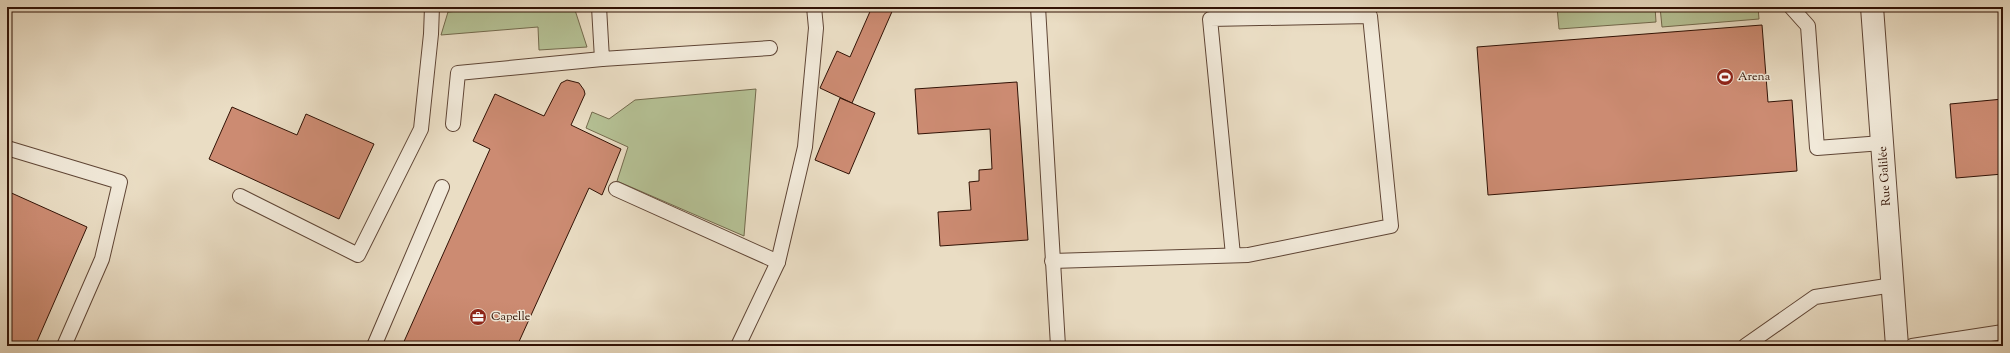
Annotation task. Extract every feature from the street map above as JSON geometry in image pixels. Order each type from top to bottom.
[{"type":"street","name":"Rue Galilée","points":[[1872,7],[1897,346]]},
{"type":"lane","points":[[240,196],[358,256],[420,129],[431,34],[432,7]]},
{"type":"lane","points":[[599,7],[602,59]]},
{"type":"lane","points":[[738,346],[778,262],[805,147],[816,28],[814,7]]},
{"type":"lane","points":[[1038,7],[1058,346]]},
{"type":"lane","points":[[1791,7],[1808,26],[1817,148],[1882,143]]},
{"type":"lane","points":[[1052,261],[1248,255],[1391,226],[1370,16],[1210,20],[1233,255]]},
{"type":"lane","points":[[453,124],[458,73],[602,59],[770,48]]},
{"type":"lane","points":[[7,148],[120,182],[102,259],[64,346]]},
{"type":"lane","points":[[374,346],[442,188]]},
{"type":"lane","points":[[616,189],[778,262]]},
{"type":"lane","points":[[1745,346],[1815,297],[1893,285]]},
{"type":"lane","points":[[1912,346],[2003,332]]},
{"type":"green space","points":[[498,7],[574,7],[587,47],[539,50],[538,27],[441,35],[448,12]]},
{"type":"green space","points":[[1557,7],[1655,7],[1656,22],[1559,29]]},
{"type":"green space","points":[[1660,7],[1758,7],[1759,19],[1662,27]]},
{"type":"green space","points":[[756,89],[744,236],[617,181],[628,147],[586,128],[592,112],[609,119],[635,100]]},
{"type":"building","points":[[872,7],[894,7],[852,103],[820,88],[837,51],[850,57]]},
{"type":"building","points":[[1762,25],[1768,102],[1792,100],[1797,171],[1488,195],[1477,47]]},
{"type":"building","points":[[567,80],[579,83],[585,94],[571,125],[621,149],[602,195],[589,188],[517,346],[402,346],[490,149],[473,141],[495,94],[544,116],[561,83]]},
{"type":"building","points":[[1017,82],[1028,240],[940,246],[938,212],[971,210],[969,182],[979,181],[979,170],[992,169],[990,129],[918,134],[915,89]]},
{"type":"building","points":[[840,98],[875,113],[849,174],[815,160]]},
{"type":"building","points":[[2003,99],[2003,174],[1956,178],[1950,104]]},
{"type":"building","points":[[232,107],[297,135],[306,114],[374,144],[339,219],[209,159]]},
{"type":"building","points":[[7,191],[87,227],[35,346],[7,346]]},
{"type":"place","name":"Arena","points":[[1725,77]]},
{"type":"place","name":"Capelle","points":[[478,317]]}]
